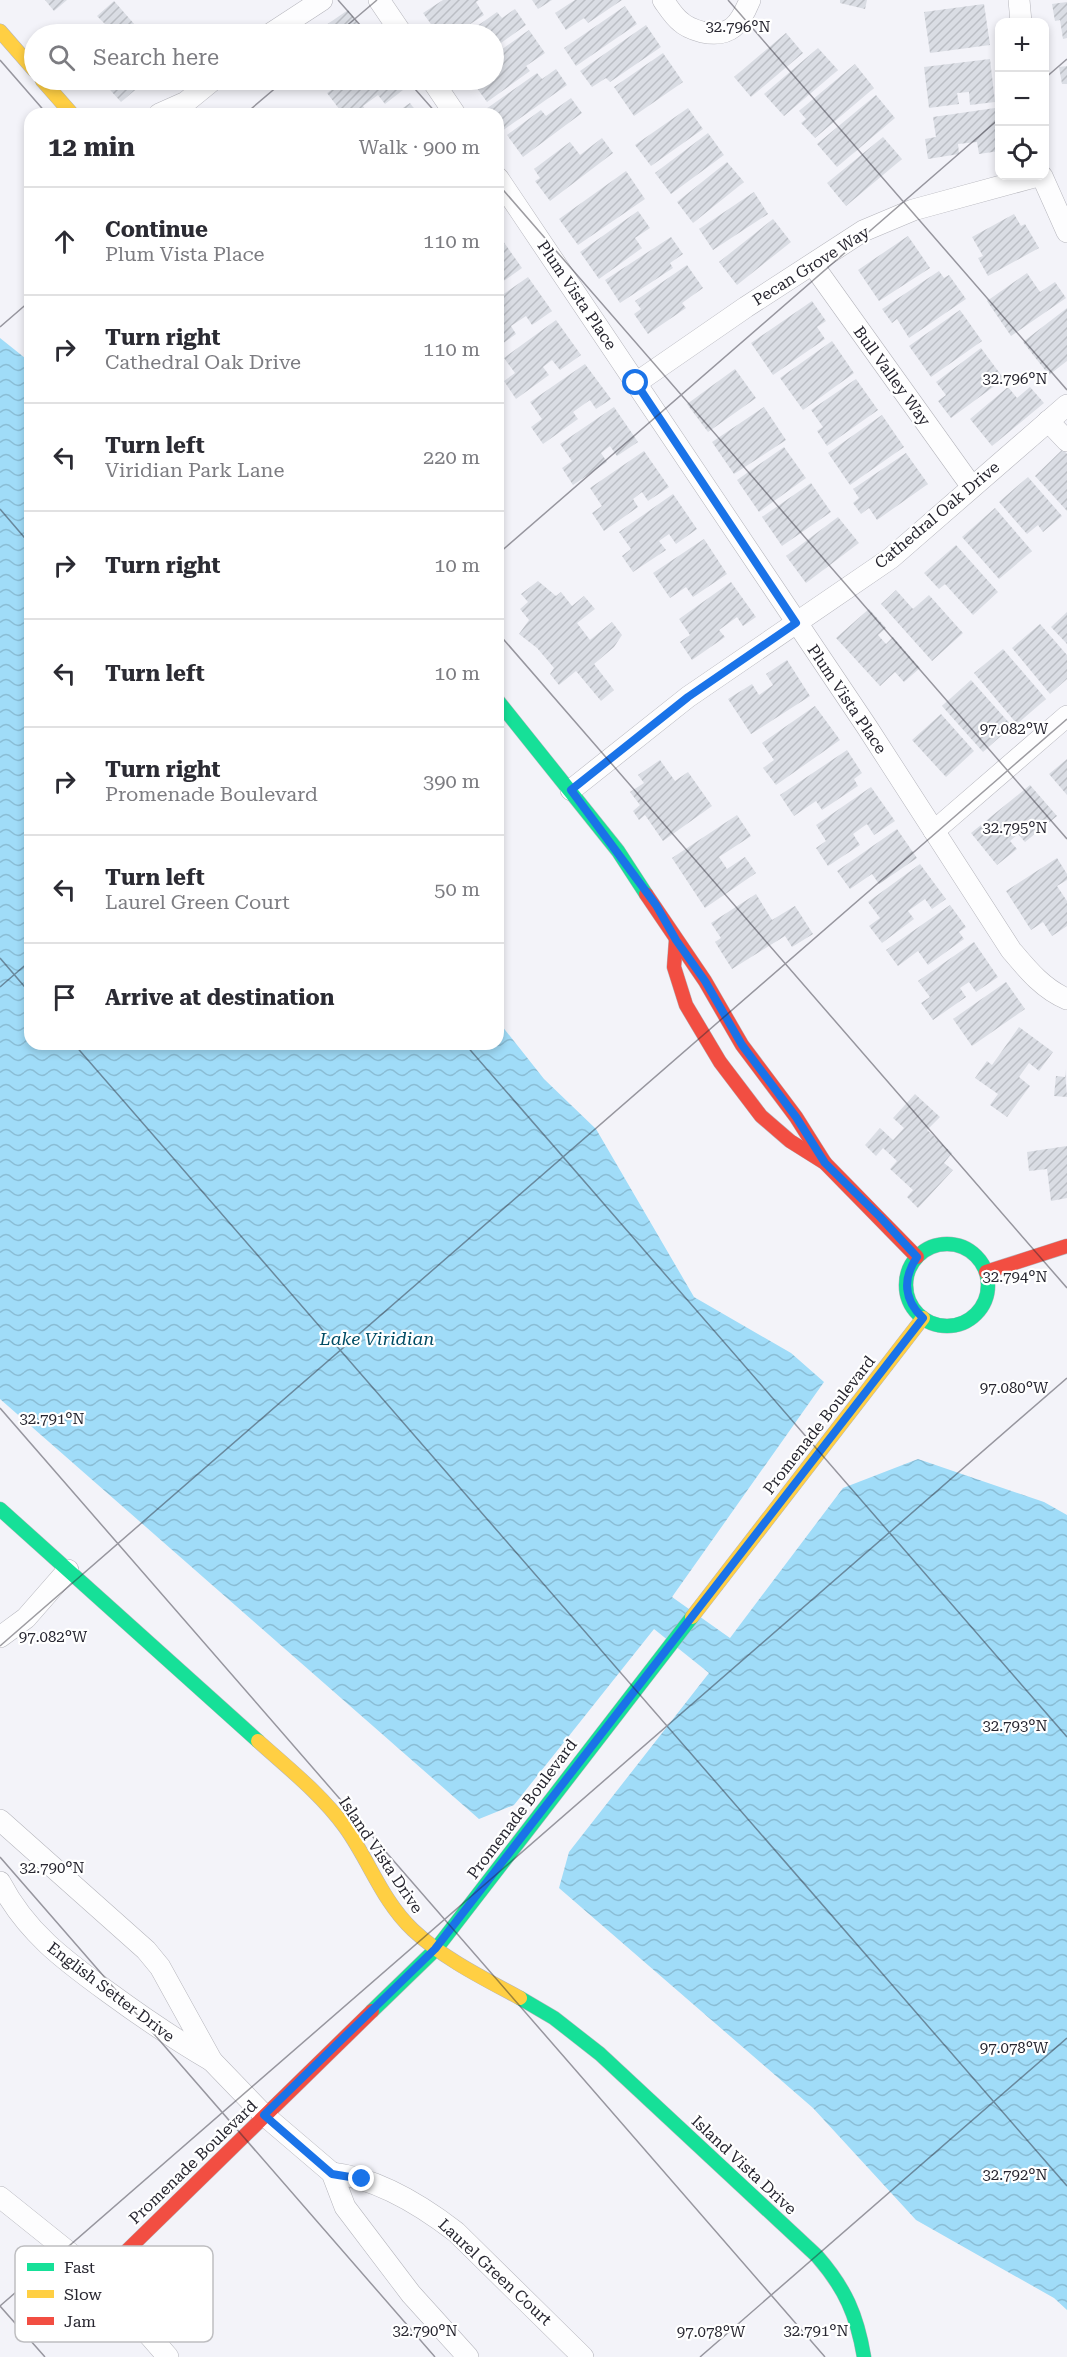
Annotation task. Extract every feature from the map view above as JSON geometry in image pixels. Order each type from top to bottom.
[{"type":"street","points":[[285,24],[322,0]]},
{"type":"street","points":[[379,0],[395,24]]},
{"type":"street","points":[[663,0],[681,22],[696,30],[716,35],[731,29],[743,17],[750,0]]},
{"type":"street","points":[[1019,0],[1021,18]]},
{"type":"street","points":[[0,31],[24,59]]},
{"type":"street","points":[[51,90],[67,108]]},
{"type":"street","points":[[183,108],[202,90]]},
{"type":"street","points":[[439,90],[451,108]]},
{"type":"street","name":"Pecan Grove Way","points":[[636,383],[746,307],[863,231],[913,210],[1025,180]]},
{"type":"street","points":[[1042,180],[1067,232]]},
{"type":"street","name":"Plum Vista Place","points":[[504,187],[867,727],[1011,950],[1034,976],[1052,991],[1067,999]]},
{"type":"street","name":"Bull Valley Way","points":[[813,265],[972,487]]},
{"type":"street","name":"Cathedral Oak Drive","points":[[571,790],[688,697],[891,558],[1067,405]]},
{"type":"street","points":[[1048,421],[1067,441]]},
{"type":"street","points":[[504,708],[618,851],[705,981],[742,1045],[796,1117],[825,1163]]},
{"type":"street","points":[[934,831],[1067,716]]},
{"type":"street","points":[[676,940],[674,967],[687,1005],[720,1062],[761,1116],[790,1141],[825,1163],[917,1257]]},
{"type":"street","points":[[956,1245],[974,1255],[986,1272],[987,1295],[975,1314],[966,1321],[944,1326],[923,1318],[915,1310],[906,1289],[910,1267],[917,1257],[934,1246],[956,1245]]},
{"type":"street","points":[[986,1272],[1067,1246]]},
{"type":"street","name":"Promenade Boulevard","points":[[131,2246],[435,1949],[923,1318]]},
{"type":"street","name":"Island Vista Drive","points":[[0,1509],[337,1815],[394,1906],[410,1927],[435,1949],[476,1975],[537,2007],[579,2036],[826,2266],[840,2285],[851,2306],[861,2336],[864,2357]]},
{"type":"street","points":[[0,1637],[26,1618],[68,1570]]},
{"type":"street","name":"English Setter Drive","points":[[0,1820],[146,1950],[160,1967],[212,2061]]},
{"type":"street","name":"English Setter Drive","points":[[0,1882],[26,1923],[51,1950],[159,2029],[212,2061],[264,2115]]},
{"type":"street","points":[[264,2115],[332,2174],[345,2207],[411,2294],[468,2357]]},
{"type":"street","name":"Laurel Green Court","points":[[332,2174],[358,2177],[438,2219],[456,2232],[584,2357]]},
{"type":"street","points":[[0,2197],[62,2246]]},
{"type":"street","points":[[155,2342],[168,2357]]},
{"type":"water","name":"Lake Viridian","points":[[0,338],[24,357],[24,1050],[504,1050],[504,1029],[544,1079],[596,1129],[694,1297],[791,1353],[824,1382],[672,1597],[730,1638],[843,1488],[918,1459],[1044,1502],[1067,1515],[1067,2310],[1054,2298],[916,2220],[813,2108],[559,1888],[569,1852],[709,1673],[654,1629],[514,1805],[479,1819],[0,1399]]},
{"type":"building","points":[[45,0],[67,0],[54,11]]},
{"type":"building","points":[[443,0],[479,0],[476,2],[484,15],[470,24],[431,24],[423,13]]},
{"type":"building","points":[[532,0],[552,0],[538,9]]},
{"type":"building","points":[[575,0],[622,0],[588,23],[584,18],[566,30],[555,13]]},
{"type":"building","points":[[840,0],[867,0],[865,9],[840,3]]},
{"type":"building","points":[[114,1],[134,24],[105,24],[97,16]]},
{"type":"building","points":[[1067,2],[1067,38],[1063,39],[1060,20],[1055,21],[1052,4]]},
{"type":"building","points":[[984,4],[990,45],[930,53],[924,12]]},
{"type":"building","points":[[625,6],[637,24],[576,66],[564,48]]},
{"type":"building","points":[[515,9],[526,25],[504,41],[504,24],[480,24],[497,12],[502,18]]},
{"type":"building","points":[[348,10],[358,24],[328,24]]},
{"type":"building","points":[[646,25],[661,47],[610,82],[606,78],[592,87],[580,71]]},
{"type":"building","points":[[529,30],[545,53],[526,66],[530,71],[504,90],[504,48]]},
{"type":"building","points":[[786,33],[803,53],[751,97],[734,77]]},
{"type":"building","points":[[818,48],[838,70],[784,116],[764,94]]},
{"type":"building","points":[[663,53],[683,82],[634,116],[614,87]]},
{"type":"building","points":[[990,59],[995,102],[970,105],[969,92],[957,93],[959,104],[929,108],[924,67]]},
{"type":"building","points":[[855,64],[874,88],[815,138],[801,123],[806,119],[799,111]]},
{"type":"building","points":[[1067,66],[1067,84],[1062,84],[1059,67]]},
{"type":"building","points":[[556,69],[567,85],[504,130],[504,108],[487,108],[537,73],[542,79]]},
{"type":"building","points":[[110,90],[135,90],[121,102]]},
{"type":"building","points":[[331,90],[403,90],[385,104],[378,95],[363,106],[364,108],[338,108],[327,93]]},
{"type":"building","points":[[478,90],[504,90],[487,102]]},
{"type":"building","points":[[876,95],[895,118],[837,167],[817,144]]},
{"type":"building","points":[[571,98],[582,113],[523,157],[507,135],[541,110],[546,116]]},
{"type":"building","points":[[410,103],[414,108],[403,108]]},
{"type":"building","points":[[688,108],[703,129],[651,166],[635,145]]},
{"type":"building","points":[[995,108],[995,152],[979,154],[977,142],[958,144],[959,154],[928,159],[925,139],[936,137],[933,117]]},
{"type":"building","points":[[708,133],[724,155],[671,194],[655,173]]},
{"type":"building","points":[[883,137],[902,159],[846,206],[827,183]]},
{"type":"building","points":[[602,138],[613,153],[550,201],[535,181],[540,178],[534,169],[570,142],[580,155]]},
{"type":"building","points":[[727,162],[744,182],[693,223],[677,202]]},
{"type":"building","points":[[626,171],[645,199],[578,245],[559,219]]},
{"type":"building","points":[[754,192],[768,214],[713,250],[699,229]]},
{"type":"building","points":[[638,211],[650,228],[635,238],[642,248],[599,279],[580,252]]},
{"type":"building","points":[[1014,214],[1021,226],[1025,224],[1039,248],[988,276],[978,258],[983,256],[972,237]]},
{"type":"building","points":[[773,219],[791,242],[737,285],[719,262]]},
{"type":"building","points":[[908,236],[930,268],[879,301],[858,270]]},
{"type":"building","points":[[671,237],[683,254],[670,263],[673,268],[620,303],[605,280]]},
{"type":"building","points":[[504,242],[522,268],[504,281]]},
{"type":"building","points":[[687,265],[703,288],[682,303],[686,308],[648,334],[634,314],[641,309],[635,301]]},
{"type":"building","points":[[939,271],[944,278],[949,275],[966,299],[909,338],[897,319],[892,323],[882,309]]},
{"type":"building","points":[[1027,273],[1040,292],[1055,282],[1066,298],[1011,336],[987,301]]},
{"type":"building","points":[[528,277],[552,311],[532,325],[526,316],[511,326],[516,334],[504,343],[504,294]]},
{"type":"building","points":[[812,301],[826,321],[817,327],[825,339],[773,375],[751,343]]},
{"type":"building","points":[[1067,308],[1067,361],[1049,375],[1023,342]]},
{"type":"building","points":[[960,310],[982,341],[931,377],[909,346]]},
{"type":"building","points":[[556,320],[581,355],[560,370],[552,360],[543,367],[549,375],[516,399],[504,381],[515,373],[504,358]]},
{"type":"building","points":[[832,341],[854,373],[803,410],[780,378]]},
{"type":"building","points":[[981,348],[1004,379],[951,418],[938,401],[946,395],[936,382]]},
{"type":"building","points":[[585,364],[611,399],[596,409],[590,400],[573,412],[578,419],[543,444],[531,427],[542,419],[530,402]]},
{"type":"building","points":[[735,369],[756,398],[708,432],[687,404]]},
{"type":"building","points":[[856,379],[878,410],[827,446],[817,431],[823,427],[811,410]]},
{"type":"building","points":[[1008,387],[1017,398],[1030,387],[1044,403],[992,446],[970,419]]},
{"type":"building","points":[[614,407],[638,442],[617,456],[610,446],[601,453],[607,462],[573,485],[562,468],[572,461],[560,444]]},
{"type":"building","points":[[764,407],[786,440],[734,474],[712,442]]},
{"type":"building","points":[[882,415],[904,447],[850,485],[828,453]]},
{"type":"building","points":[[784,447],[806,478],[759,512],[737,480]]},
{"type":"building","points":[[1063,449],[1067,454],[1067,511],[1035,476]]},
{"type":"building","points":[[644,451],[669,487],[648,501],[642,492],[633,499],[638,507],[604,531],[592,513],[602,506],[590,488]]},
{"type":"building","points":[[906,453],[928,484],[877,520],[869,508],[861,514],[853,503],[859,498],[853,489]]},
{"type":"building","points":[[1028,477],[1062,516],[1043,532],[1038,525],[1027,534],[999,502]]},
{"type":"building","points":[[811,483],[831,512],[782,546],[762,517]]},
{"type":"building","points":[[673,494],[697,529],[676,544],[669,534],[659,541],[666,550],[633,572],[622,556],[631,549],[619,532]]},
{"type":"building","points":[[995,508],[1032,551],[999,579],[962,537]]},
{"type":"building","points":[[838,517],[859,543],[806,583],[786,556]]},
{"type":"building","points":[[704,539],[727,574],[693,597],[686,587],[670,598],[653,573]]},
{"type":"building","points":[[956,545],[998,592],[973,615],[945,584],[939,589],[924,573]]},
{"type":"building","points":[[538,581],[556,596],[561,592],[572,606],[584,596],[595,609],[577,623],[590,640],[612,622],[622,635],[614,647],[594,664],[614,690],[601,701],[576,671],[559,685],[550,674],[554,668],[537,648],[519,634],[529,620],[520,609],[528,602],[521,594]]},
{"type":"building","points":[[731,582],[756,617],[743,626],[737,617],[719,630],[725,637],[692,660],[680,642],[690,635],[679,619]]},
{"type":"building","points":[[896,590],[913,609],[929,595],[963,633],[932,661],[881,604]]},
{"type":"building","points":[[869,609],[886,628],[878,635],[886,644],[893,637],[920,668],[904,682],[895,672],[880,686],[836,638]]},
{"type":"building","points":[[1067,612],[1067,644],[1051,627]]},
{"type":"building","points":[[1040,624],[1067,655],[1067,679],[1050,694],[1012,648]]},
{"type":"building","points":[[1003,649],[1046,699],[1017,724],[974,673]]},
{"type":"building","points":[[787,660],[810,696],[751,734],[728,699],[752,684],[759,695],[773,685],[766,674]]},
{"type":"building","points":[[971,680],[1012,726],[983,752],[942,706]]},
{"type":"building","points":[[815,706],[840,740],[776,785],[763,768],[774,760],[762,743]]},
{"type":"building","points":[[941,714],[974,751],[946,777],[912,740]]},
{"type":"building","points":[[847,750],[862,773],[854,779],[858,786],[822,810],[816,801],[794,816],[780,795]]},
{"type":"building","points":[[1067,759],[1067,795],[1049,774]]},
{"type":"building","points":[[660,760],[675,781],[688,772],[712,806],[663,841],[645,815],[639,820],[633,811],[640,805],[630,792],[644,783],[638,775]]},
{"type":"building","points":[[1030,785],[1057,816],[1025,842],[1018,834],[1010,841],[1017,849],[997,865],[971,833]]},
{"type":"building","points":[[871,787],[895,821],[874,835],[867,824],[853,834],[860,845],[828,866],[816,848],[826,841],[816,825]]},
{"type":"building","points":[[737,815],[751,836],[719,857],[727,869],[745,857],[756,873],[705,908],[672,858]]},
{"type":"building","points":[[897,829],[917,858],[879,884],[872,874],[850,889],[837,871]]},
{"type":"building","points":[[1057,858],[1067,874],[1067,880],[1057,886],[1067,901],[1067,926],[1052,936],[1043,922],[1031,930],[1006,891]]},
{"type":"building","points":[[920,864],[946,899],[932,909],[925,899],[908,911],[914,919],[882,943],[869,926],[880,918],[868,902]]},
{"type":"building","points":[[756,894],[772,920],[795,906],[813,934],[792,947],[785,936],[732,969],[715,942],[721,938],[711,923]]},
{"type":"building","points":[[950,905],[966,927],[959,932],[964,939],[928,965],[918,951],[898,966],[886,950]]},
{"type":"building","points":[[974,942],[998,977],[976,992],[969,982],[960,988],[966,997],[933,1020],[921,1003],[930,997],[918,981]]},
{"type":"building","points":[[1006,982],[1025,1009],[972,1046],[953,1019]]},
{"type":"building","points":[[1019,1027],[1053,1052],[1039,1071],[1029,1063],[1019,1077],[1030,1086],[1007,1117],[990,1105],[998,1094],[975,1078],[987,1061],[992,1065]]},
{"type":"building","points":[[1065,1069],[1067,1097],[1054,1096],[1056,1076],[1065,1077]]},
{"type":"building","points":[[915,1094],[940,1117],[927,1130],[952,1153],[944,1163],[953,1170],[918,1208],[907,1197],[913,1190],[890,1169],[897,1161],[883,1148],[876,1156],[865,1145],[880,1128],[893,1140],[904,1128],[893,1118]]},
{"type":"building","points":[[1067,1146],[1067,1198],[1051,1201],[1047,1169],[1029,1171],[1027,1152]]},
{"type":"traffic: fast","points":[[504,708],[618,851],[646,894]]},
{"type":"traffic: fast","points":[[947,1244],[963,1247],[976,1256],[985,1269],[988,1285],[985,1301],[976,1314],[963,1323],[947,1326],[931,1323],[918,1314],[909,1301],[906,1285],[909,1269],[918,1256],[931,1247],[947,1244]]},
{"type":"traffic: fast","points":[[0,1509],[258,1741]]},
{"type":"traffic: fast","points":[[372,2011],[436,1949],[692,1617]]},
{"type":"traffic: fast","points":[[520,1998],[554,2018],[600,2054],[817,2256],[835,2279],[848,2303],[858,2328],[864,2357]]},
{"type":"traffic: slow","points":[[0,31],[24,59]]},
{"type":"traffic: slow","points":[[51,90],[67,108]]},
{"type":"traffic: slow","points":[[692,1617],[923,1318]]},
{"type":"traffic: slow","points":[[258,1741],[304,1782],[336,1815],[354,1840],[384,1893],[402,1919],[413,1930],[451,1959],[520,1998]]},
{"type":"traffic: jam","points":[[646,894],[705,981],[742,1045],[796,1117],[825,1163]]},
{"type":"traffic: jam","points":[[676,940],[674,967],[686,1005],[720,1062],[761,1116],[790,1141],[825,1163],[917,1257]]},
{"type":"traffic: jam","points":[[986,1272],[1067,1246]]},
{"type":"traffic: jam","points":[[132,2246],[372,2011]]},
{"type":"route","points":[[362,2179],[349,2175],[332,2174],[264,2115],[435,1949],[923,1318],[909,1300],[906,1289],[910,1267],[917,1257],[825,1163],[796,1117],[742,1045],[705,981],[676,940],[656,905],[571,790],[688,697],[796,623],[636,383]]}]
